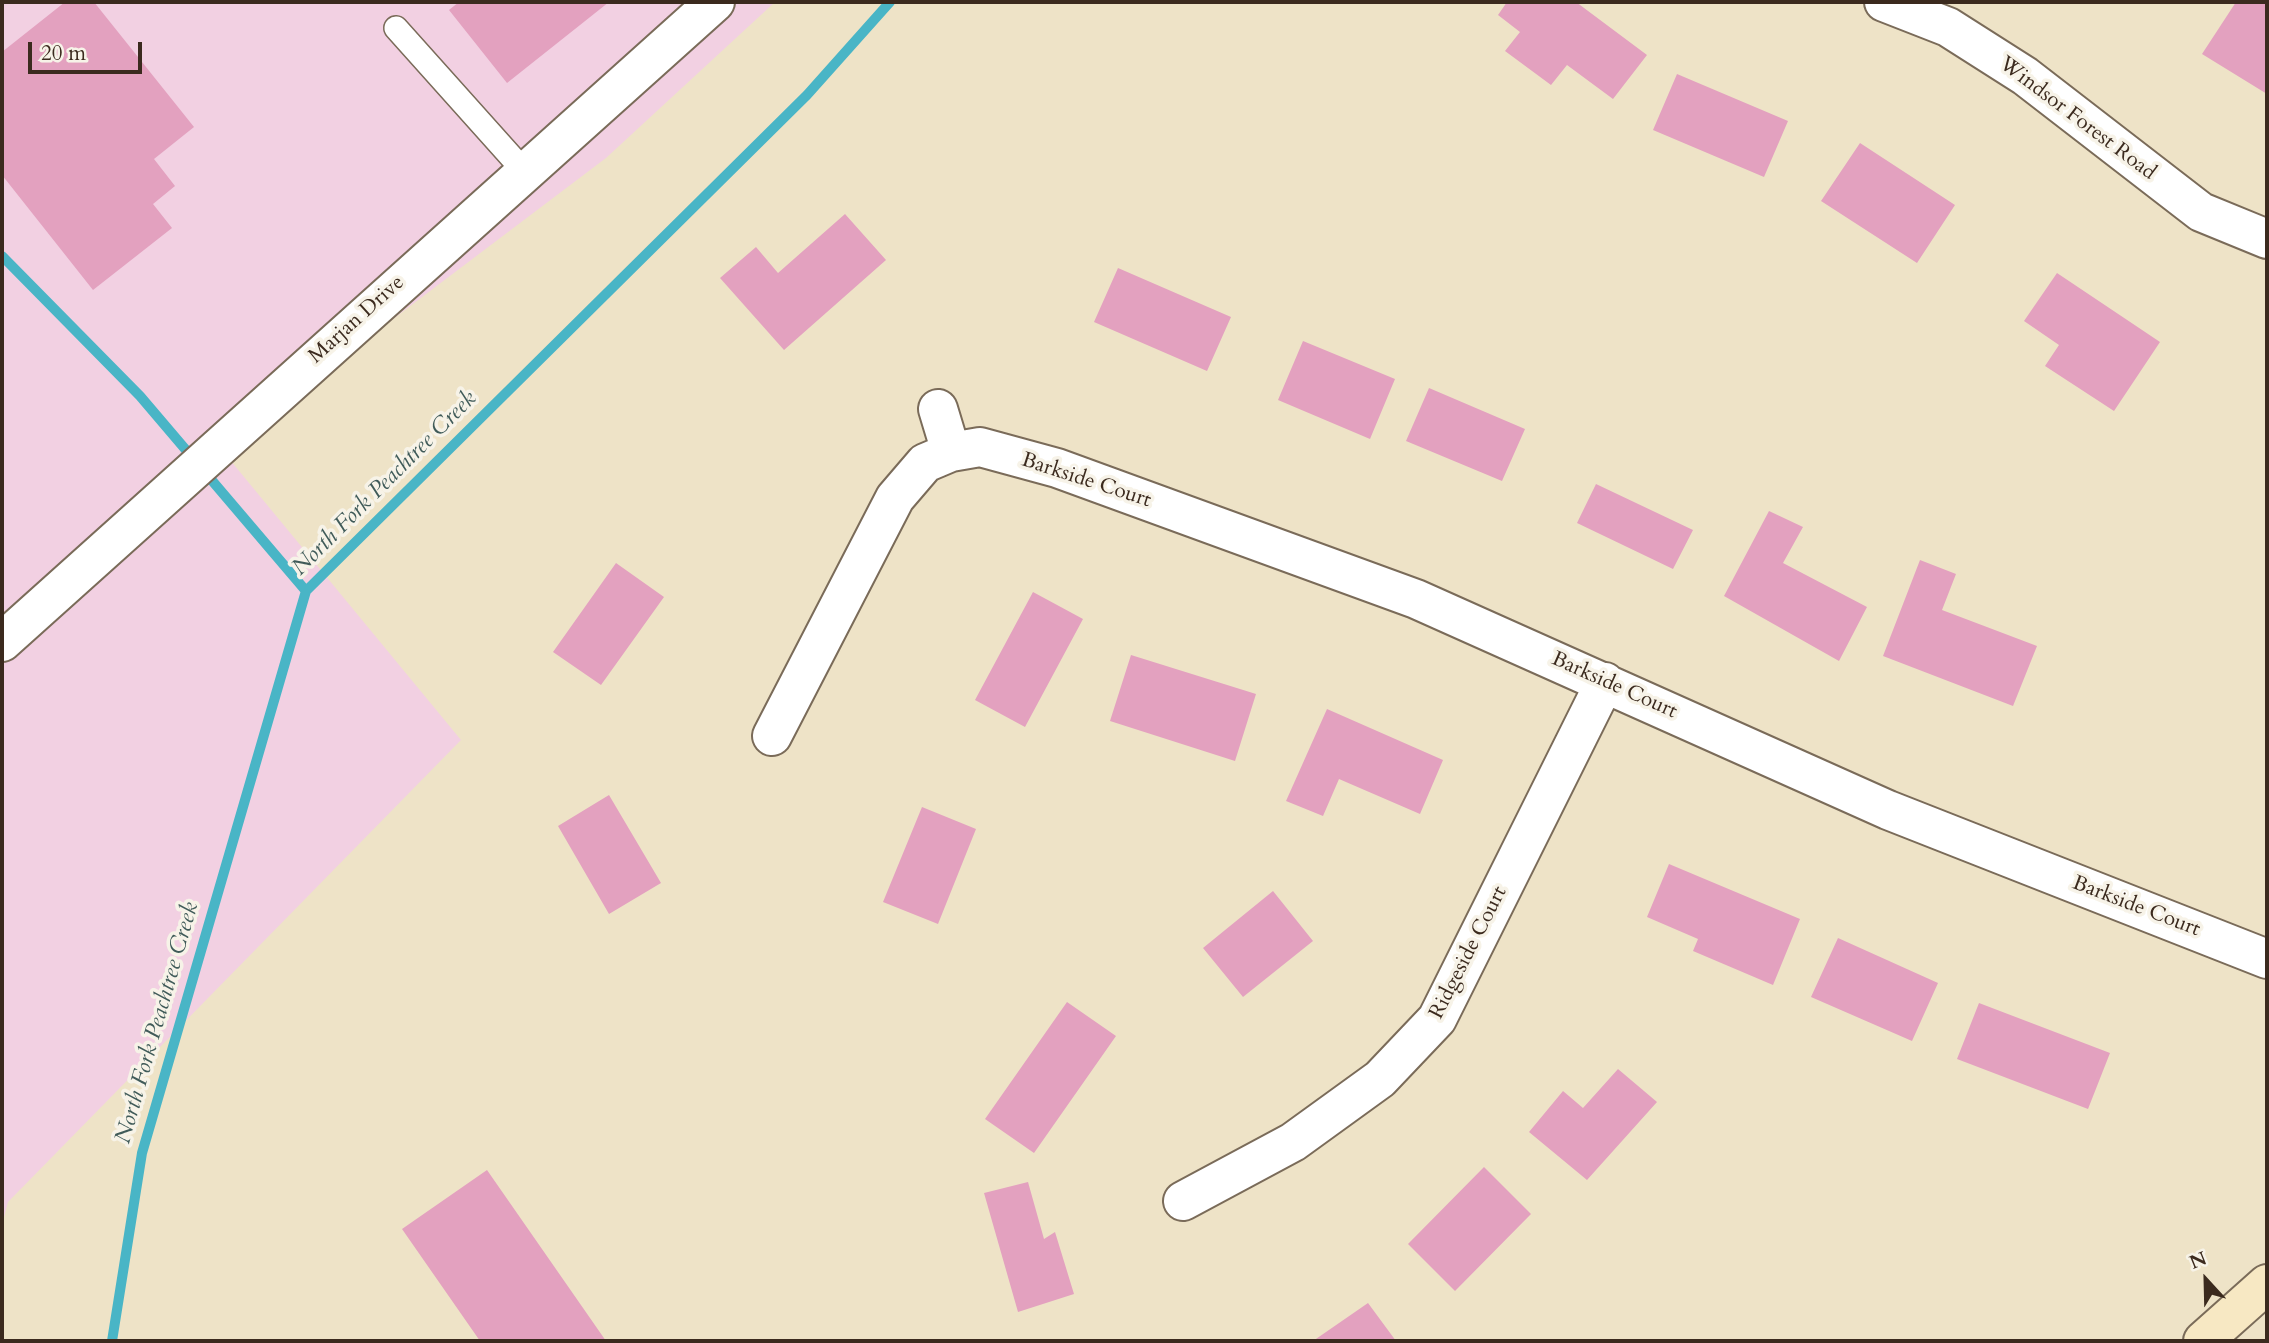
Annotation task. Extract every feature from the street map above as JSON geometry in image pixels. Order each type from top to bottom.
[{"type":"main road","points":[[2203,1341],[2267,1284]]},
{"type":"street","name":"Marjan Drive","points":[[2,642],[173,485],[715,2]]},
{"type":"street","name":"Windsor Forest Road","points":[[1884,2],[1948,27],[2025,76],[2201,212],[2267,239]]},
{"type":"street","points":[[937,409],[951,452]]},
{"type":"street","name":"Barkside Court","points":[[772,736],[895,498],[925,464],[951,452],[980,447],[1057,468],[1416,598],[1888,810],[2267,959]]},
{"type":"street","name":"Ridgeside Court","points":[[1183,1201],[1293,1142],[1380,1079],[1437,1020],[1605,682]]},
{"type":"lane","points":[[396,28],[524,171]]},
{"type":"shaded area","points":[[2,2],[775,2],[606,158],[221,449],[461,740],[8,1202],[2,1225]]},
{"type":"building","points":[[65,2],[94,2],[194,127],[154,159],[175,186],[153,204],[172,228],[93,290],[2,175],[2,52]]},
{"type":"building","points":[[459,2],[609,2],[507,83],[449,10]]},
{"type":"building","points":[[1507,2],[1576,2],[1647,55],[1613,99],[1567,65],[1551,85],[1505,51],[1520,32],[1498,15]]},
{"type":"building","points":[[2236,2],[2267,2],[2267,94],[2202,54]]},
{"type":"building","points":[[1677,74],[1788,121],[1764,177],[1653,130]]},
{"type":"building","points":[[1860,143],[1955,205],[1917,263],[1821,201]]},
{"type":"building","points":[[845,214],[886,260],[784,350],[720,278],[756,247],[778,273]]},
{"type":"building","points":[[1118,268],[1231,317],[1207,371],[1094,322]]},
{"type":"building","points":[[2057,273],[2160,342],[2114,411],[2045,366],[2059,345],[2024,321]]},
{"type":"building","points":[[1303,341],[1395,379],[1370,439],[1278,400]]},
{"type":"building","points":[[1429,388],[1525,429],[1502,481],[1406,441]]},
{"type":"building","points":[[1596,484],[1693,530],[1673,569],[1577,523]]},
{"type":"building","points":[[1769,511],[1803,527],[1783,563],[1867,607],[1839,661],[1724,596]]},
{"type":"building","points":[[1920,560],[1956,574],[1942,610],[2037,646],[2013,706],[1883,656]]},
{"type":"building","points":[[616,563],[664,597],[601,685],[553,652]]},
{"type":"building","points":[[1033,592],[1083,619],[1025,727],[975,700]]},
{"type":"building","points":[[1131,655],[1256,694],[1235,761],[1110,721]]},
{"type":"building","points":[[1327,709],[1443,760],[1420,814],[1339,779],[1323,816],[1286,801]]},
{"type":"building","points":[[609,795],[661,883],[609,914],[558,826]]},
{"type":"building","points":[[922,807],[976,829],[938,924],[883,902]]},
{"type":"building","points":[[1669,864],[1800,919],[1773,985],[1693,951],[1698,939],[1647,917]]},
{"type":"building","points":[[1273,891],[1313,941],[1243,997],[1203,948]]},
{"type":"building","points":[[1838,938],[1938,983],[1912,1041],[1811,997]]},
{"type":"building","points":[[1067,1002],[1116,1036],[1034,1153],[985,1119]]},
{"type":"building","points":[[1979,1003],[2110,1053],[2088,1109],[1957,1059]]},
{"type":"building","points":[[1618,1069],[1657,1102],[1587,1180],[1529,1132],[1563,1091],[1583,1108]]},
{"type":"building","points":[[1484,1167],[1531,1214],[1455,1291],[1408,1244]]},
{"type":"building","points":[[487,1170],[606,1341],[480,1341],[402,1229]]},
{"type":"building","points":[[1028,1182],[1044,1239],[1055,1232],[1074,1294],[1018,1312],[984,1193]]},
{"type":"building","points":[[1368,1303],[1396,1341],[1313,1341]]},
{"type":"waterway","name":"North Fork Peachtree Creek","points":[[112,1341],[142,1153],[306,591],[807,95],[890,2]]},
{"type":"waterway","points":[[2,256],[140,396],[306,591]]}]
